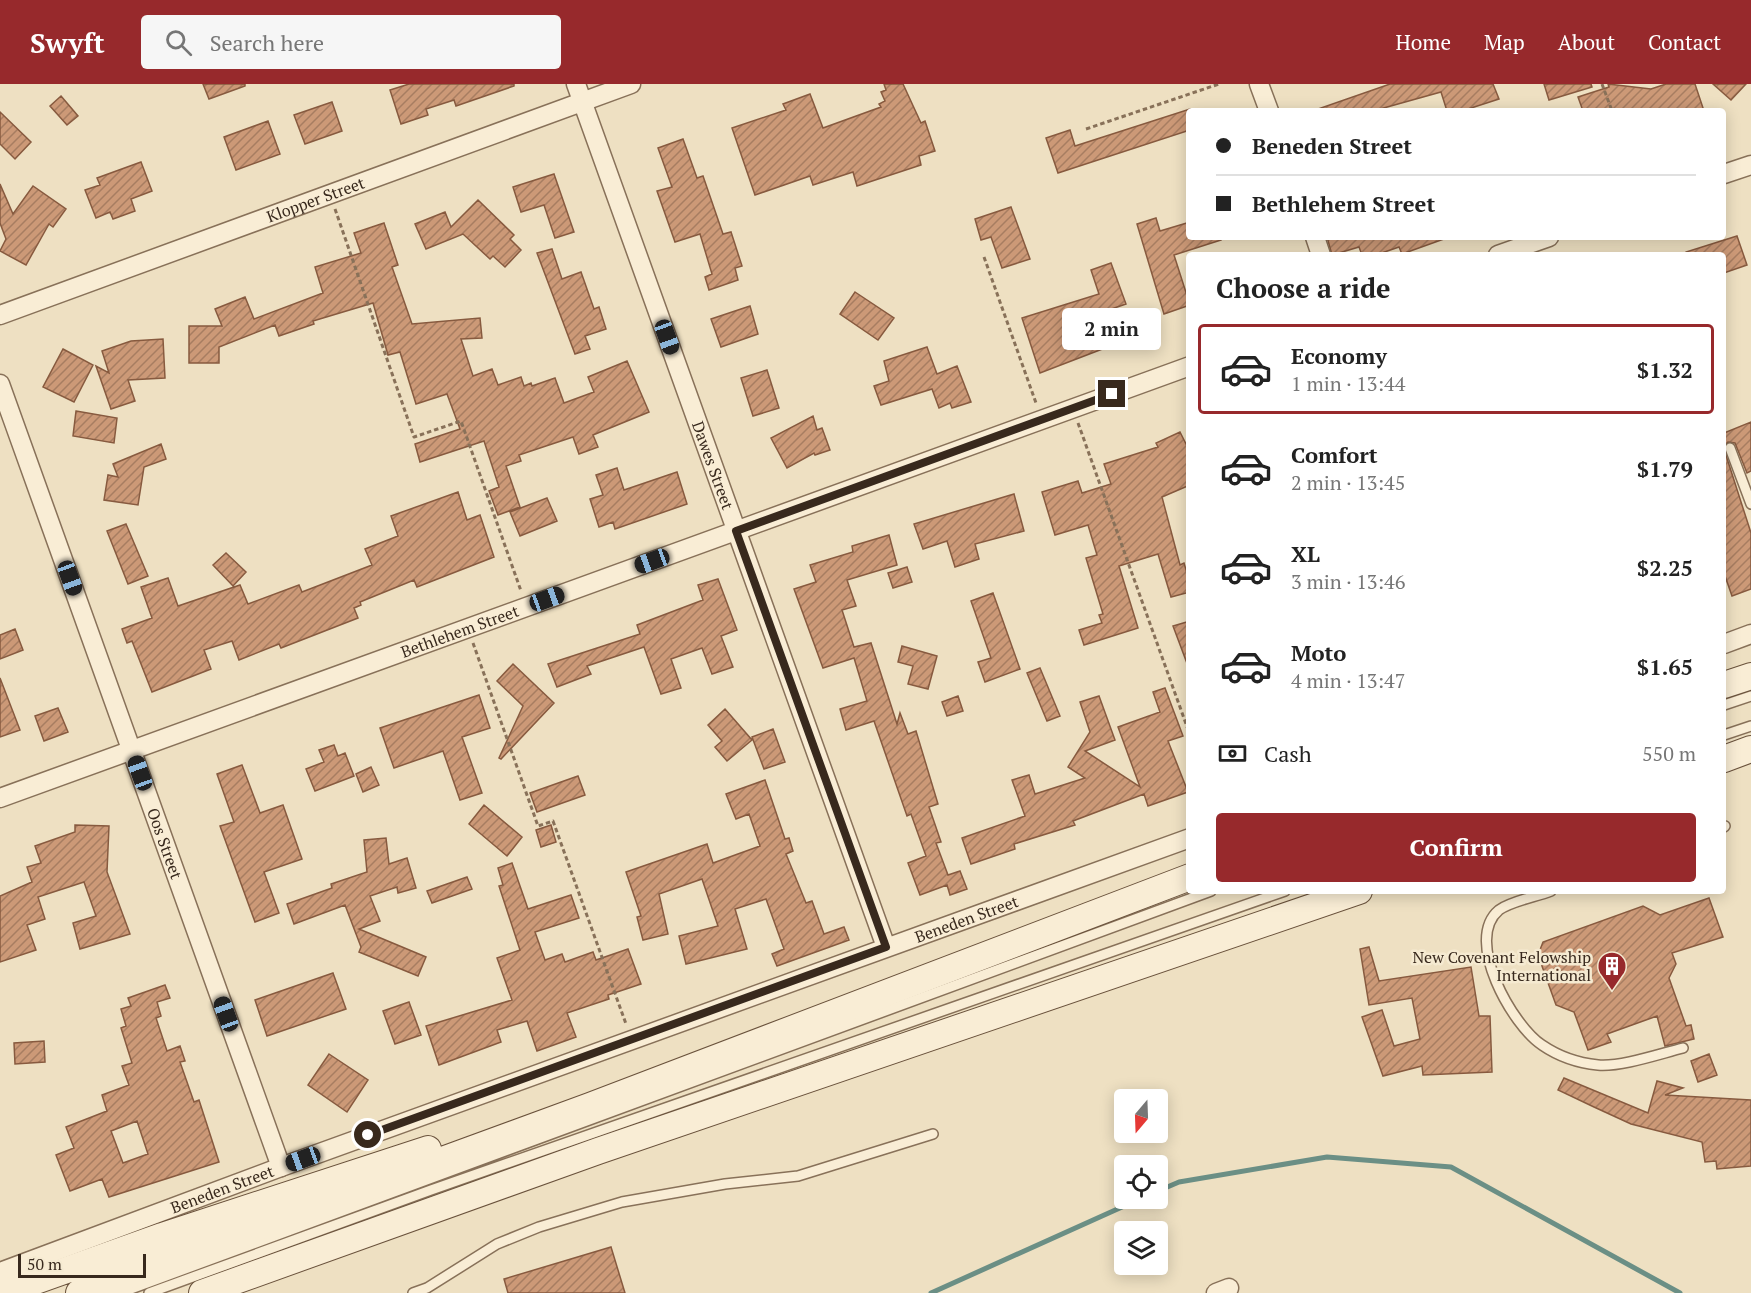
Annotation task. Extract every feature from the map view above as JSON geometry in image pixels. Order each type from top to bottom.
[{"type":"main road","points":[[1726,684],[1751,676]]},
{"type":"main road","points":[[1726,758],[1751,749]]},
{"type":"main road","points":[[80,1293],[590,1106],[1186,879]]},
{"type":"main road","points":[[202,1293],[598,1151],[1350,894]]},
{"type":"main road","points":[[2,1293],[375,1166],[490,1130],[590,1106]]},
{"type":"street","name":"Klopper Street","points":[[0,315],[330,194],[580,92],[631,84]]},
{"type":"street","points":[[1259,84],[1268,108]]},
{"type":"street","name":"Dawes Street","points":[[580,92],[886,947]]},
{"type":"street","points":[[1726,173],[1751,165]]},
{"type":"street","points":[[1506,252],[1540,240]]},
{"type":"street","name":"Bethlehem Street","points":[[0,798],[1186,367]]},
{"type":"street","name":"Oos Street","points":[[0,384],[281,1167]]},
{"type":"street","points":[[1726,643],[1751,634]]},
{"type":"street","name":"Beneden Street","points":[[0,1272],[281,1167],[1186,839]]},
{"type":"lane","points":[[1730,448],[1751,504]]},
{"type":"lane","points":[[1726,704],[1751,696]]},
{"type":"lane","points":[[1726,734],[1751,726]]},
{"type":"lane","points":[[120,1293],[1203,894]]},
{"type":"lane","points":[[149,1293],[431,1190],[1276,894]]},
{"type":"lane","points":[[1539,894],[1500,910],[1490,922],[1486,935],[1487,950],[1497,985],[1520,1025],[1541,1044],[1567,1058],[1599,1065],[1683,1048]]},
{"type":"lane","points":[[413,1293],[427,1288],[496,1244],[539,1227],[622,1202],[725,1184],[798,1176],[933,1134]]},
{"type":"path","points":[[1086,129],[1219,84]]},
{"type":"path","points":[[1602,84],[1611,108]]},
{"type":"path","points":[[330,194],[414,437],[461,422],[526,607]]},
{"type":"path","points":[[984,257],[1042,419]]},
{"type":"path","points":[[1073,409],[1186,724]]},
{"type":"path","points":[[467,627],[538,826],[554,821],[631,1040]]},
{"type":"building","points":[[203,84],[245,84],[245,86],[209,99]]},
{"type":"building","points":[[409,84],[514,84],[514,86],[456,106],[454,100],[426,109],[428,115],[401,124],[390,90]]},
{"type":"building","points":[[884,84],[903,84],[921,123],[925,121],[935,151],[919,156],[921,165],[857,186],[853,172],[813,185],[810,176],[755,195],[732,128],[786,110],[783,104],[810,94],[823,128],[881,107],[879,104],[885,101],[881,92],[886,90]]},
{"type":"building","points":[[1390,84],[1493,84],[1499,99],[1471,108],[1446,108],[1441,92],[1384,108],[1321,108]]},
{"type":"building","points":[[1544,84],[1591,84],[1592,87],[1549,100]]},
{"type":"building","points":[[1608,84],[1651,89],[1666,84],[1695,84],[1703,108],[1582,108],[1578,97],[1609,87]]},
{"type":"building","points":[[1713,84],[1746,84],[1731,100]]},
{"type":"building","points":[[61,96],[78,116],[67,125],[50,106]]},
{"type":"building","points":[[332,102],[342,131],[305,144],[294,115]]},
{"type":"building","points":[[1186,110],[1186,131],[1058,173],[1046,138],[1070,130],[1075,146]]},
{"type":"building","points":[[0,112],[31,142],[15,159],[0,144]]},
{"type":"building","points":[[268,121],[280,154],[236,170],[224,137]]},
{"type":"building","points":[[683,139],[697,178],[703,176],[723,234],[731,232],[742,266],[735,268],[738,280],[709,290],[705,277],[712,274],[700,234],[675,242],[657,191],[672,187],[658,148]]},
{"type":"building","points":[[141,162],[152,191],[131,199],[135,211],[113,219],[110,212],[96,218],[85,190],[100,185],[97,178]]},
{"type":"building","points":[[554,174],[574,232],[555,238],[544,205],[521,212],[513,187]]},
{"type":"building","points":[[0,184],[13,214],[33,186],[66,209],[53,227],[49,224],[26,265],[0,251],[6,239],[0,223]]},
{"type":"building","points":[[478,200],[514,235],[510,239],[521,250],[505,267],[493,256],[490,259],[463,234],[426,249],[415,224],[445,212],[451,227]]},
{"type":"building","points":[[1011,207],[1030,259],[1002,268],[991,237],[981,240],[975,219]]},
{"type":"building","points":[[1156,218],[1160,231],[1186,223],[1186,240],[1221,240],[1174,255],[1186,292],[1186,306],[1164,314],[1137,224]]},
{"type":"building","points":[[384,223],[398,265],[392,267],[412,324],[480,318],[482,338],[461,339],[473,376],[492,369],[498,385],[521,377],[524,386],[531,383],[532,386],[555,378],[564,403],[594,392],[588,377],[627,361],[649,412],[593,435],[598,447],[579,454],[573,437],[519,455],[521,461],[506,466],[520,507],[498,515],[489,491],[499,487],[484,441],[420,462],[415,444],[460,429],[447,394],[416,404],[400,352],[388,355],[373,303],[313,321],[314,324],[279,336],[275,325],[219,347],[219,363],[189,363],[189,326],[222,326],[215,309],[245,297],[254,319],[323,293],[315,267],[361,253],[354,233]]},
{"type":"building","points":[[1737,236],[1747,265],[1726,272],[1726,252],[1686,252],[1726,240]]},
{"type":"building","points":[[1328,240],[1441,240],[1408,252],[1401,252],[1399,247],[1385,252],[1361,252],[1359,247],[1342,252],[1331,252]]},
{"type":"building","points":[[552,249],[562,279],[581,272],[594,309],[599,307],[606,329],[585,336],[590,349],[575,354],[537,253]]},
{"type":"building","points":[[1111,263],[1126,304],[1094,315],[1105,348],[1040,373],[1022,318],[1099,294],[1091,270]]},
{"type":"building","points":[[855,292],[894,318],[878,340],[840,314]]},
{"type":"building","points":[[750,306],[758,334],[721,347],[711,319]]},
{"type":"building","points":[[163,339],[165,378],[128,380],[135,401],[111,409],[96,366],[109,373],[102,351],[131,341]]},
{"type":"building","points":[[927,347],[937,374],[957,366],[971,402],[952,408],[950,403],[939,408],[932,389],[881,405],[874,386],[889,381],[884,361]]},
{"type":"building","points":[[63,349],[93,365],[74,402],[43,387]]},
{"type":"building","points":[[767,370],[779,408],[753,416],[741,378]]},
{"type":"building","points":[[76,411],[117,418],[114,443],[73,436]]},
{"type":"building","points":[[813,416],[817,430],[822,428],[830,450],[815,455],[814,453],[787,468],[771,438]]},
{"type":"building","points":[[1751,422],[1751,471],[1747,473],[1735,443],[1726,444],[1726,432]]},
{"type":"building","points":[[1180,432],[1186,444],[1186,487],[1162,497],[1180,565],[1184,563],[1186,570],[1186,593],[1171,597],[1158,554],[1119,566],[1138,628],[1084,645],[1079,630],[1102,623],[1099,615],[1103,614],[1086,558],[1097,555],[1088,525],[1055,535],[1042,492],[1078,481],[1082,493],[1111,484],[1104,464],[1158,447],[1156,443]]},
{"type":"building","points":[[161,444],[166,459],[144,467],[138,505],[104,500],[108,475],[118,477],[113,464]]},
{"type":"building","points":[[1726,455],[1751,533],[1751,589],[1732,596],[1726,579]]},
{"type":"building","points":[[617,468],[624,490],[677,472],[687,504],[615,529],[613,522],[599,527],[590,499],[603,495],[596,475]]},
{"type":"building","points":[[458,492],[467,520],[480,515],[494,557],[417,587],[414,580],[360,602],[361,605],[354,608],[358,618],[281,648],[279,644],[239,660],[232,641],[204,650],[211,669],[152,692],[132,641],[127,643],[122,629],[152,618],[141,587],[168,578],[178,606],[240,585],[248,604],[299,585],[302,592],[372,565],[365,549],[398,536],[391,516]]},
{"type":"building","points":[[1014,494],[1024,531],[975,544],[979,559],[955,567],[947,541],[923,549],[914,524]]},
{"type":"building","points":[[547,498],[557,521],[520,536],[510,512]]},
{"type":"building","points":[[126,524],[148,576],[128,584],[107,531]]},
{"type":"building","points":[[889,535],[897,565],[847,580],[856,606],[842,610],[854,647],[871,643],[897,724],[900,713],[908,734],[916,731],[938,804],[929,807],[941,842],[936,843],[948,875],[960,871],[967,889],[950,895],[947,885],[920,895],[908,863],[926,856],[911,814],[907,816],[874,721],[846,730],[840,709],[867,701],[854,658],[823,668],[794,589],[816,582],[810,565],[853,552],[852,546]]},
{"type":"building","points":[[226,553],[246,572],[233,586],[213,565]]},
{"type":"building","points":[[907,567],[912,582],[893,588],[888,573]]},
{"type":"building","points":[[718,579],[737,630],[721,636],[733,667],[712,674],[702,648],[671,659],[681,688],[661,694],[644,647],[587,666],[591,674],[557,687],[548,664],[640,634],[637,625],[703,600],[698,585]]},
{"type":"building","points":[[993,593],[1020,669],[985,682],[978,662],[991,658],[971,601]]},
{"type":"building","points":[[1186,622],[1186,661],[1173,626]]},
{"type":"building","points":[[15,629],[23,650],[0,659],[0,635]]},
{"type":"building","points":[[902,646],[937,656],[928,689],[908,684],[913,666],[898,662]]},
{"type":"building","points":[[513,664],[554,703],[501,759],[499,758],[523,706],[497,681]]},
{"type":"building","points":[[1040,668],[1060,716],[1047,721],[1027,673]]},
{"type":"building","points":[[0,678],[20,730],[0,737]]},
{"type":"building","points":[[1165,688],[1183,736],[1168,741],[1186,787],[1186,793],[1148,806],[1144,794],[1073,821],[1075,825],[1014,844],[1015,849],[971,864],[962,838],[1025,816],[1012,780],[1029,775],[1035,794],[1085,778],[1068,767],[1090,732],[1080,702],[1099,696],[1115,740],[1085,751],[1140,787],[1118,727],[1160,712],[1153,692]]},
{"type":"building","points":[[479,695],[490,728],[462,737],[482,793],[460,800],[443,751],[394,768],[380,728]]},
{"type":"building","points":[[958,696],[963,711],[947,716],[942,702]]},
{"type":"building","points":[[58,708],[68,732],[44,741],[35,716]]},
{"type":"building","points":[[725,709],[752,740],[727,761],[715,747],[722,741],[708,725]]},
{"type":"building","points":[[773,729],[785,762],[764,769],[752,737]]},
{"type":"building","points":[[334,745],[338,756],[345,753],[354,776],[315,791],[306,769],[324,762],[319,750]]},
{"type":"building","points":[[242,765],[260,813],[283,805],[302,859],[264,872],[279,913],[255,922],[220,826],[234,822],[217,774]]},
{"type":"building","points":[[371,767],[379,785],[363,792],[356,774]]},
{"type":"building","points":[[578,776],[585,795],[537,812],[530,793]]},
{"type":"building","points":[[765,780],[785,839],[789,838],[793,851],[786,854],[806,903],[812,901],[824,934],[844,927],[849,940],[777,966],[772,954],[784,949],[766,899],[735,909],[747,949],[686,964],[679,936],[718,926],[702,879],[659,894],[668,934],[643,940],[637,917],[641,916],[626,872],[707,844],[713,863],[760,846],[749,814],[736,819],[726,794]]},
{"type":"building","points":[[484,805],[522,837],[507,856],[469,824]]},
{"type":"building","points":[[75,825],[109,826],[107,872],[130,934],[80,949],[73,923],[96,916],[84,882],[38,897],[45,919],[27,925],[36,950],[0,962],[0,896],[32,882],[27,867],[41,863],[35,846],[75,832]]},
{"type":"building","points":[[551,825],[556,842],[541,847],[536,830]]},
{"type":"building","points":[[386,838],[389,864],[407,858],[416,888],[398,893],[397,887],[370,896],[380,921],[359,929],[426,957],[418,976],[359,952],[361,947],[345,905],[294,924],[287,904],[332,888],[331,884],[367,872],[364,840]]},
{"type":"building","points":[[512,863],[528,909],[571,895],[579,918],[535,932],[545,960],[562,954],[565,962],[593,952],[596,960],[628,949],[641,984],[608,995],[609,999],[567,1013],[576,1037],[537,1051],[527,1021],[497,1030],[501,1042],[439,1065],[426,1026],[512,1000],[497,958],[520,950],[499,886],[503,885],[498,868]]},
{"type":"building","points":[[467,877],[472,889],[432,903],[427,891]]},
{"type":"building","name":"New Covenant Felowship International","points":[[1709,898],[1723,937],[1672,953],[1676,964],[1669,978],[1686,1026],[1691,1025],[1694,1039],[1665,1046],[1657,1016],[1607,1034],[1611,1042],[1588,1050],[1574,1012],[1556,1005],[1538,955],[1543,942],[1643,906],[1660,915]]},
{"type":"building","points":[[1369,947],[1379,981],[1471,967],[1479,1016],[1490,1016],[1492,1072],[1423,1075],[1422,1066],[1383,1076],[1362,1017],[1382,1010],[1394,1046],[1420,1039],[1412,998],[1369,1005],[1360,949]]},
{"type":"building","points":[[333,973],[346,1009],[267,1036],[255,1000]]},
{"type":"building","points":[[165,985],[170,998],[157,1002],[161,1016],[156,1018],[167,1051],[180,1046],[185,1061],[180,1062],[194,1102],[199,1100],[219,1162],[109,1197],[102,1179],[70,1191],[56,1155],[74,1148],[66,1127],[107,1111],[102,1095],[129,1085],[122,1066],[132,1063],[121,1028],[126,1026],[121,1009],[131,1006],[128,998]],"holes":[[[137,1121],[148,1154],[123,1163],[111,1131]]]},
{"type":"building","points":[[409,1002],[421,1035],[395,1044],[383,1011]]},
{"type":"building","points":[[44,1041],[45,1062],[15,1064],[14,1043]]},
{"type":"building","points":[[329,1054],[368,1080],[347,1112],[308,1085]]},
{"type":"building","points":[[1709,1054],[1717,1075],[1698,1082],[1691,1061]]},
{"type":"building","points":[[1564,1078],[1648,1113],[1657,1081],[1683,1088],[1665,1095],[1751,1100],[1751,1166],[1717,1169],[1716,1161],[1705,1162],[1702,1142],[1631,1124],[1594,1107],[1558,1090]]},
{"type":"building","points":[[611,1247],[625,1293],[508,1293],[504,1279]]},
{"type":"waterway","points":[[1168,1187],[1179,1182],[1327,1157],[1451,1167],[1680,1293]]},
{"type":"waterway","points":[[931,1293],[1118,1209]]},
{"type":"place","name":"New Covenant Felowship International","points":[[1612,992]]},
{"type":"route","points":[[368,1135],[886,947],[736,531],[1112,394]]}]
